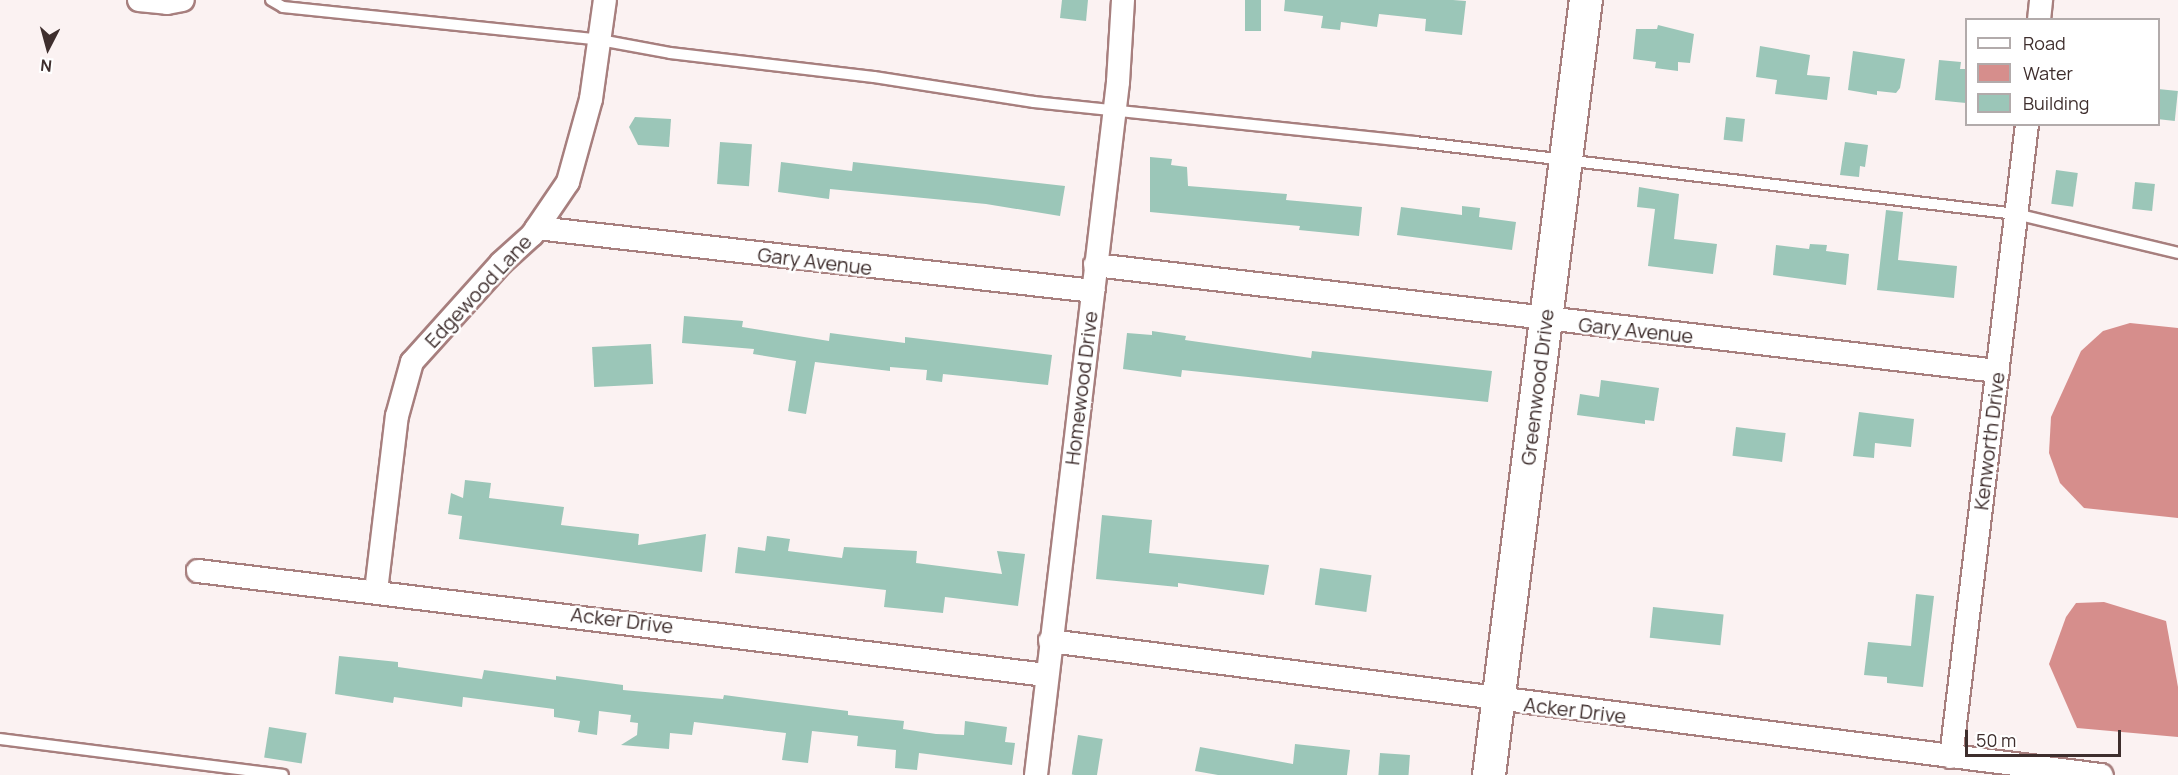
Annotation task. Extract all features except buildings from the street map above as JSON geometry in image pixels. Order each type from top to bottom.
[{"type":"street","points":[[138,0],[167,3],[183,0]]},
{"type":"street","name":"Edgewood Lane","points":[[376,591],[397,416],[412,362],[537,228],[567,182],[582,141],[600,40],[604,0]]},
{"type":"street","name":"Homewood Drive","points":[[1036,775],[1114,109],[1123,0]]},
{"type":"street","name":"Greenwood Drive","points":[[1489,775],[1544,321],[1586,0]]},
{"type":"street","points":[[2039,18],[2041,0]]},
{"type":"street","name":"Kenworth Drive","points":[[1951,757],[2027,126]]},
{"type":"street","name":"Gary Avenue","points":[[537,228],[1093,291]]},
{"type":"street","name":"Gary Avenue","points":[[1095,265],[1544,321],[1998,371]]},
{"type":"street","name":"Acker Drive","points":[[198,572],[376,591],[1046,675]]},
{"type":"street","name":"Acker Drive","points":[[1050,641],[1498,700],[2101,775]]},
{"type":"lane","points":[[271,0],[283,7],[600,40],[670,53],[874,77],[1034,102],[1565,159],[2016,214],[2178,253]]},
{"type":"lane","points":[[0,740],[283,775]]},
{"type":"water","points":[[2130,323],[2178,328],[2178,518],[2084,508],[2060,483],[2049,453],[2051,417],[2081,351],[2103,331]]},
{"type":"water","points":[[2104,602],[2166,621],[2178,687],[2178,737],[2077,728],[2049,664],[2066,617],[2076,603]]}]
